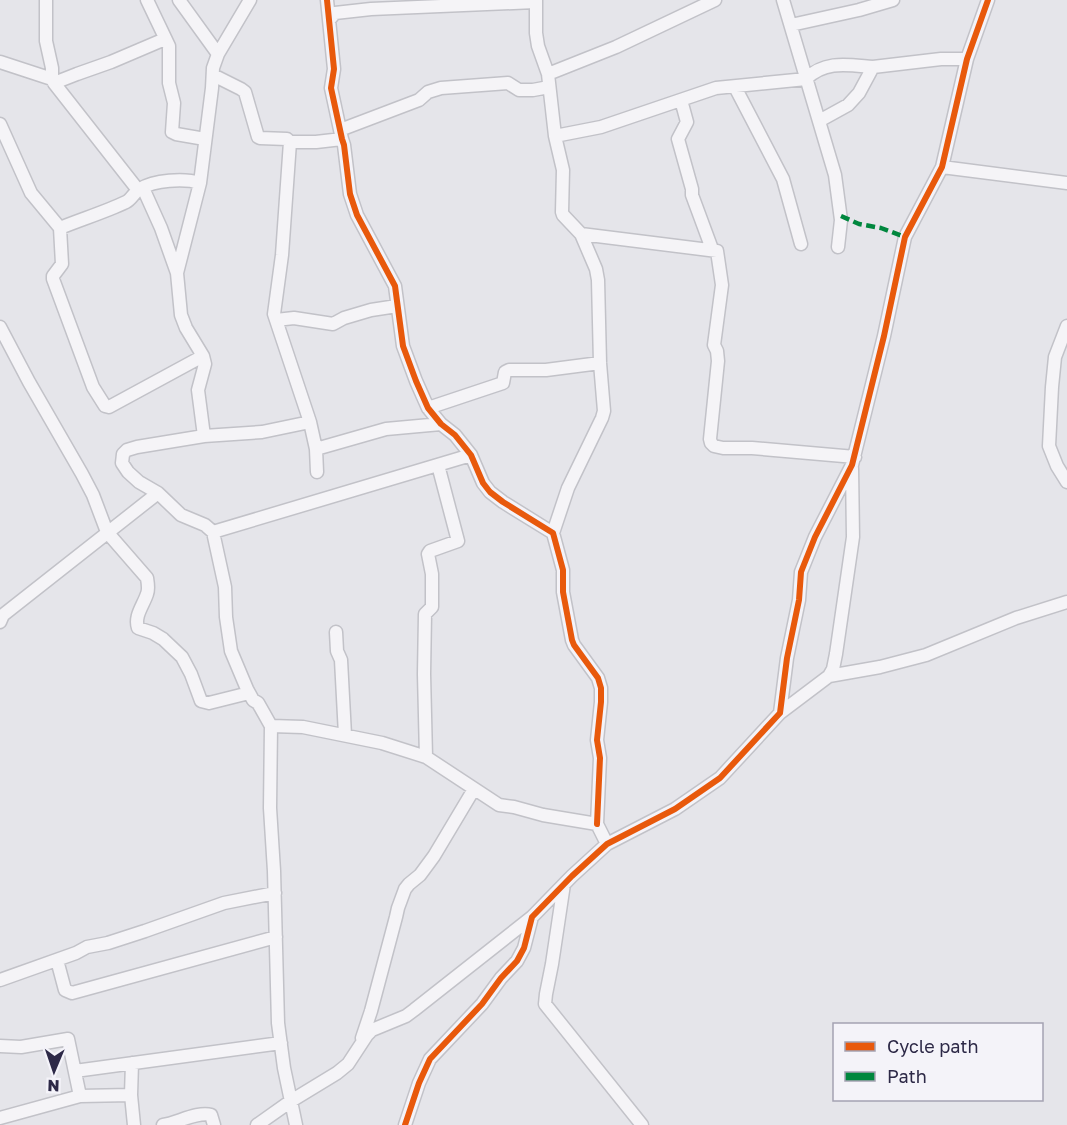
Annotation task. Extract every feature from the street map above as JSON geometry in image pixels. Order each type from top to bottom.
[{"type":"street","points":[[46,0],[46,45],[53,81]]},
{"type":"street","points":[[147,0],[169,46],[169,83],[174,103],[172,132],[205,139]]},
{"type":"street","points":[[179,0],[218,54]]},
{"type":"street","points":[[177,273],[200,183],[213,68],[218,54],[250,0]]},
{"type":"street","points":[[327,0],[334,69],[331,88],[344,145],[350,194],[357,215],[395,286],[404,346],[416,381],[428,408],[471,455],[483,483],[490,492],[502,502],[553,533]]},
{"type":"street","points":[[548,74],[616,47],[715,0]]},
{"type":"street","points":[[783,0],[835,175],[841,220],[838,247]]},
{"type":"street","points":[[791,25],[893,0]]},
{"type":"street","points":[[257,1125],[337,1073],[348,1064],[372,1030],[406,1016],[532,917],[608,844],[675,809],[720,778],[780,713],[829,676],[836,654],[853,537],[854,461],[905,237],[942,167],[967,59],[988,0]]},
{"type":"street","points":[[330,20],[335,13],[371,9],[536,1],[538,46],[548,74],[555,136],[563,170],[562,212],[581,234],[596,269],[598,280],[604,411],[568,488],[553,533],[563,570],[562,592],[572,640],[598,678],[601,688],[597,740],[600,758],[597,824],[608,844]]},
{"type":"street","points":[[53,81],[111,62],[165,39]]},
{"type":"street","points":[[555,136],[601,127],[716,88],[806,80],[813,72],[838,64],[873,67],[941,59],[967,59]]},
{"type":"street","points":[[0,62],[53,81],[141,189],[161,228],[177,273],[181,315],[203,356],[205,364],[198,390],[204,436]]},
{"type":"street","points":[[819,121],[848,105],[859,93],[873,67]]},
{"type":"street","points":[[213,75],[245,92],[260,138],[287,139],[290,142],[316,142],[341,134],[441,88],[508,83],[519,90],[549,87]]},
{"type":"street","points":[[735,87],[783,178],[801,244]]},
{"type":"street","points":[[681,100],[687,122],[678,139],[692,195],[712,249]]},
{"type":"street","points":[[0,124],[31,193],[60,228],[62,264],[52,279],[93,387],[105,406],[109,407],[203,356]]},
{"type":"street","points":[[290,142],[282,255],[274,314],[310,422],[316,449],[317,472]]},
{"type":"street","points":[[942,167],[1067,183]]},
{"type":"street","points":[[60,228],[129,201],[141,189],[164,181],[192,180],[200,183]]},
{"type":"street","points":[[581,234],[717,251],[722,285],[714,345],[718,361],[710,439],[714,446],[752,448],[854,461]]},
{"type":"street","points":[[276,320],[294,318],[333,324],[344,318],[371,310],[397,306]]},
{"type":"street","points":[[1067,326],[1055,357],[1049,446],[1067,482]]},
{"type":"street","points":[[0,327],[93,495],[107,532],[147,578],[147,594],[137,619],[138,628],[163,639],[182,657],[201,701],[209,703],[249,693]]},
{"type":"street","points":[[428,408],[503,383],[506,372],[509,370],[546,370],[600,363]]},
{"type":"street","points":[[296,1125],[278,1023],[275,893],[270,808],[271,726],[258,703],[249,693],[231,651],[226,617],[225,587],[213,532],[205,525],[181,515],[158,493],[139,482],[122,463],[123,454],[137,447],[204,436],[262,432],[310,422]]},
{"type":"street","points":[[316,449],[386,429],[441,424]]},
{"type":"street","points":[[213,532],[471,455]]},
{"type":"street","points":[[780,713],[787,658],[799,600],[801,572],[815,537],[854,461]]},
{"type":"street","points":[[426,757],[423,674],[425,614],[432,607],[432,574],[428,554],[430,551],[458,540],[438,465]]},
{"type":"street","points":[[0,622],[3,615],[158,493]]},
{"type":"street","points":[[829,676],[880,667],[926,655],[1016,618],[1067,602]]},
{"type":"street","points":[[336,632],[337,651],[341,660],[345,735]]},
{"type":"street","points":[[271,726],[303,727],[382,743],[426,757],[503,807],[514,807],[543,815],[597,824]]},
{"type":"street","points":[[358,1049],[405,889],[420,875],[434,856],[474,789]]},
{"type":"street","points":[[564,884],[546,1004],[642,1125]]},
{"type":"street","points":[[0,980],[87,947],[108,943],[224,903],[275,893]]},
{"type":"street","points":[[405,1125],[430,1059],[482,1004],[517,961],[524,948],[532,917]]},
{"type":"street","points":[[57,960],[65,990],[72,993],[276,937]]},
{"type":"street","points":[[0,1046],[21,1047],[68,1039],[80,1096]]},
{"type":"street","points":[[75,1071],[281,1043]]},
{"type":"street","points":[[132,1063],[131,1095],[134,1125]]},
{"type":"street","points":[[0,1118],[80,1096],[131,1095]]},
{"type":"street","points":[[163,1125],[204,1114],[211,1115],[214,1125]]},
{"type":"marked path","points":[[841,216],[859,224],[881,228],[905,237]]},
{"type":"cycle path","points":[[327,0],[334,69],[331,88],[344,145],[350,194],[357,215],[395,286],[403,346],[416,381],[428,408],[471,455],[483,483],[490,492],[553,533],[563,570],[563,592],[572,640],[598,678],[601,688],[597,740],[600,758],[597,824]]},
{"type":"cycle path","points":[[405,1125],[430,1059],[482,1004],[517,961],[524,948],[532,917],[607,844],[675,809],[720,778],[780,713],[787,658],[799,600],[801,572],[815,537],[852,465],[884,336],[905,237],[942,167],[967,59],[988,0]]}]
